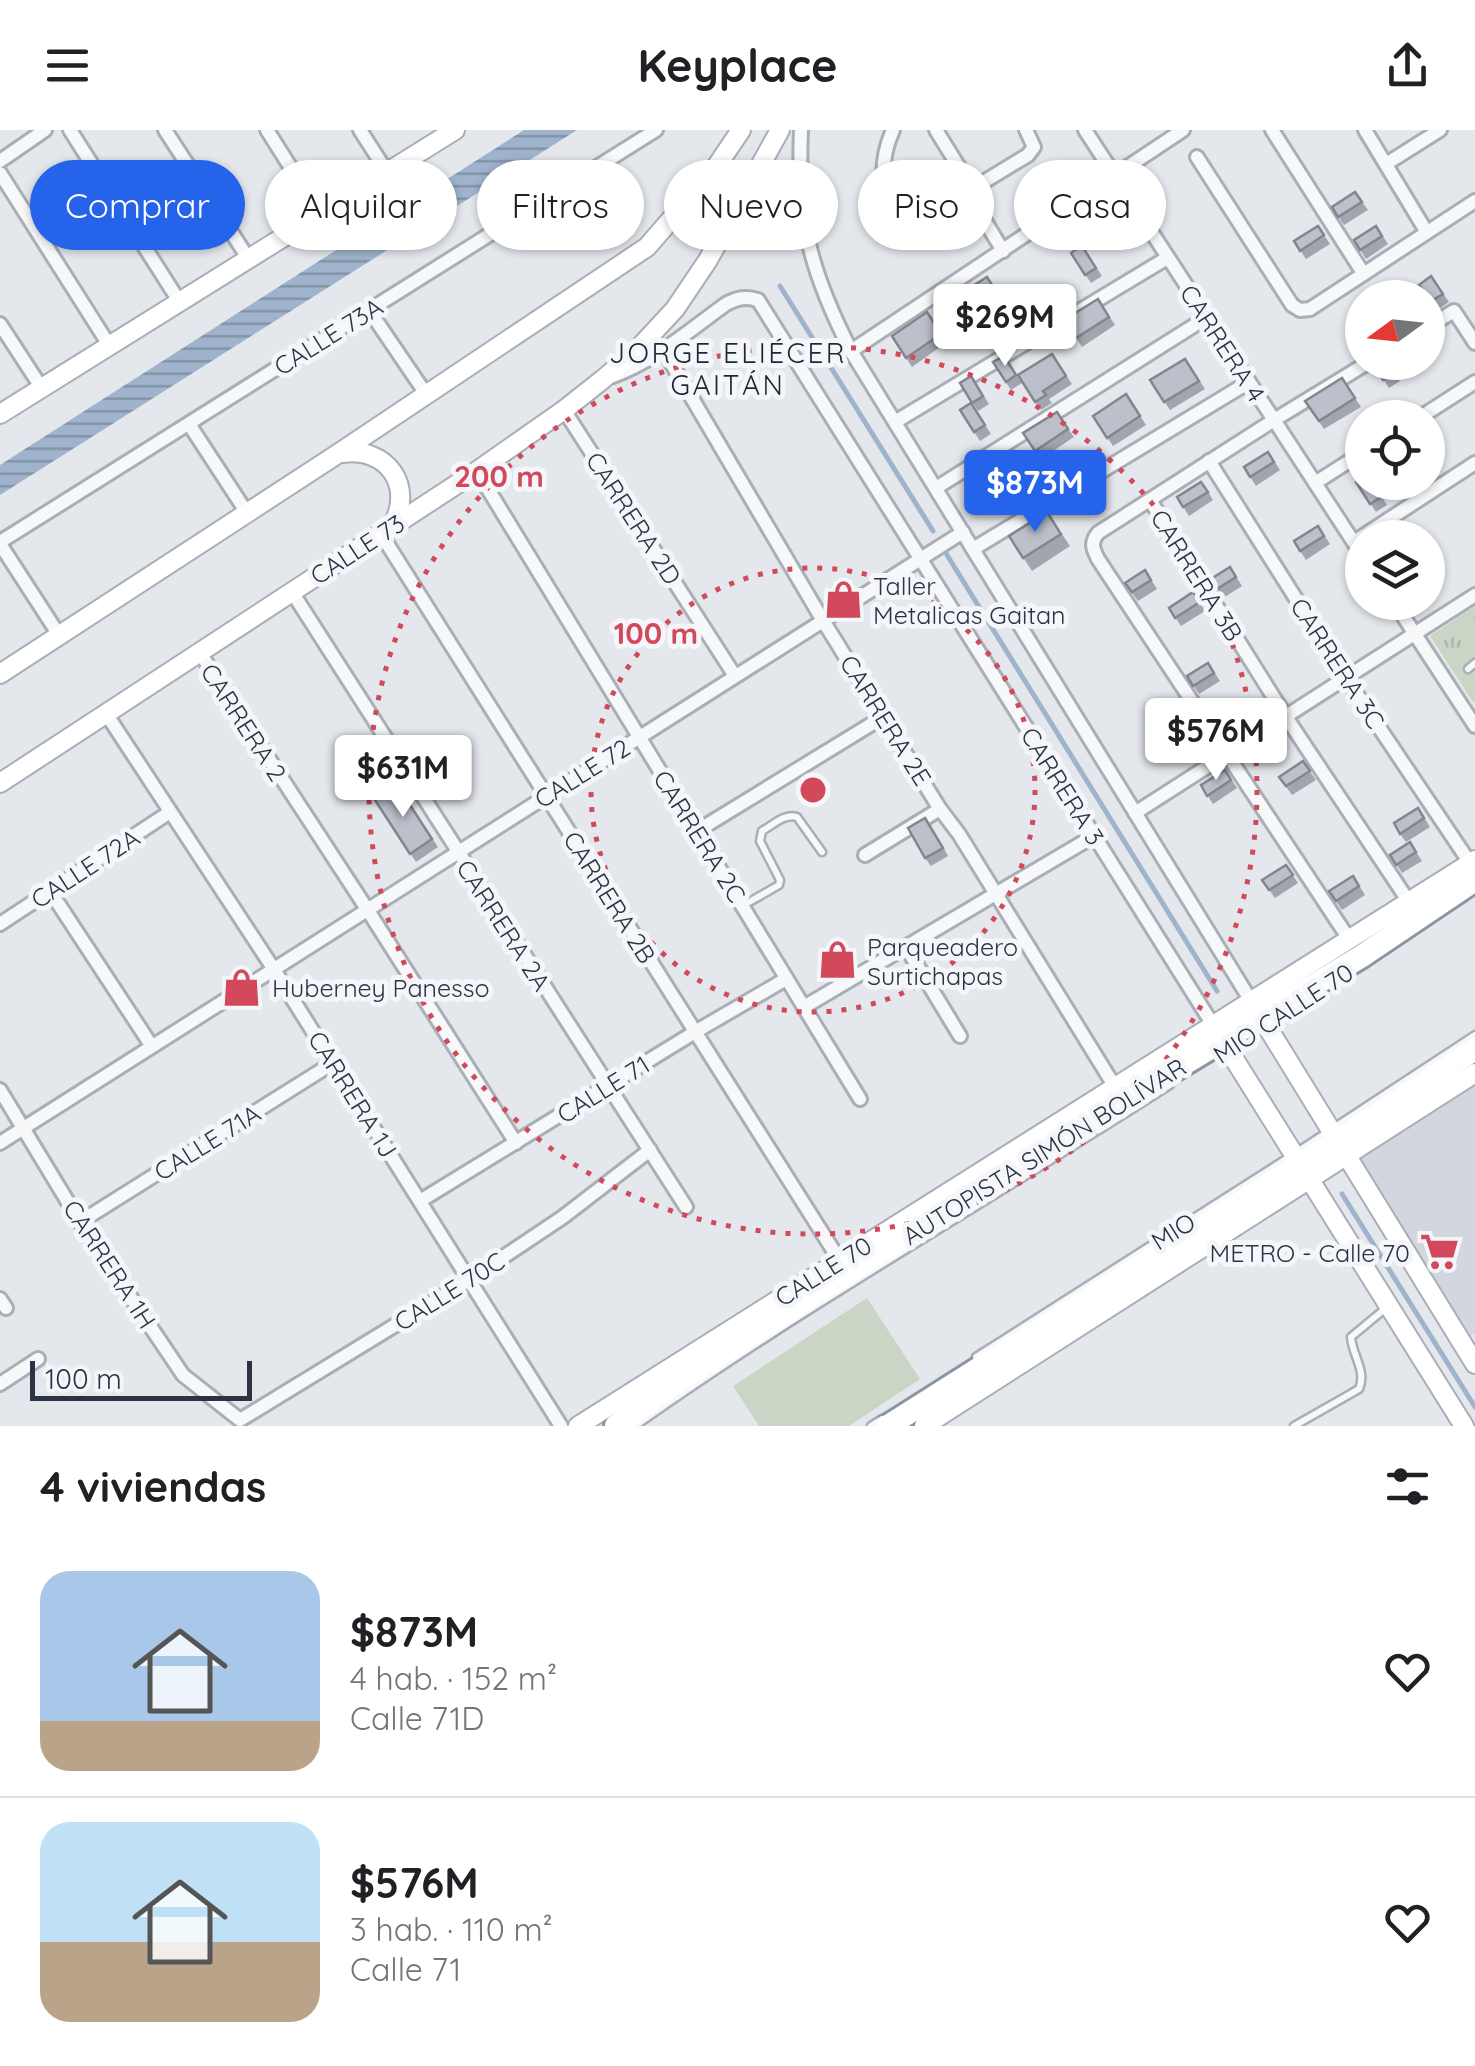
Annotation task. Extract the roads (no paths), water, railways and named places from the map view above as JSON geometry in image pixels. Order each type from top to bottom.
[{"type":"highway","name":"AUTOPISTA SIMÓN BOLÍVAR","points":[[614,1426],[849,1272],[1259,1014],[1362,956],[1473,868]]},
{"type":"highway","points":[[888,1426],[928,1396],[1338,1143],[1475,1049]]},
{"type":"highway","points":[[614,1426],[662,1373]]},
{"type":"highway","points":[[916,1426],[928,1396]]},
{"type":"street","points":[[0,161],[45,130]]},
{"type":"street","points":[[70,130],[180,301]]},
{"type":"street","points":[[164,130],[248,258]]},
{"type":"street","points":[[267,130],[286,160]]},
{"type":"street","points":[[360,130],[379,160]]},
{"type":"street","points":[[406,160],[454,130]]},
{"type":"street","name":"CALLE 73A","points":[[0,543],[656,130]]},
{"type":"street","points":[[0,674],[646,247],[714,170],[740,130]]},
{"type":"street","name":"CALLE 73","points":[[0,784],[477,471],[602,380],[636,351],[674,309],[708,260],[780,130]]},
{"type":"street","name":"CARRERA 3","points":[[801,130],[799,176],[809,249],[820,284],[851,351],[1475,1364]]},
{"type":"street","points":[[883,160],[892,130]]},
{"type":"street","points":[[936,130],[953,160]]},
{"type":"street","points":[[994,176],[1034,147],[1026,130]]},
{"type":"street","name":"CARRERA 4","points":[[1085,130],[1105,160]]},
{"type":"street","points":[[1136,160],[1183,130]]},
{"type":"street","points":[[1272,130],[1363,273]]},
{"type":"street","points":[[1365,130],[1426,232]]},
{"type":"street","points":[[1386,164],[1440,130]]},
{"type":"street","points":[[1197,156],[1292,305],[1300,310],[1310,309],[1475,201]]},
{"type":"street","points":[[0,174],[109,345]]},
{"type":"street","points":[[994,234],[1003,250]]},
{"type":"street","points":[[851,351],[1014,242]]},
{"type":"street","points":[[0,414],[265,248]]},
{"type":"street","name":"CARRERA 4","points":[[1162,250],[1345,528]]},
{"type":"street","points":[[895,422],[1167,258]]},
{"type":"street","name":"CARRERA 3","points":[[602,380],[663,349],[737,298],[758,300],[1464,1426]]},
{"type":"street","points":[[369,310],[426,394]]},
{"type":"street","points":[[1445,317],[1454,311],[1475,343]]},
{"type":"street","points":[[936,488],[1206,318]]},
{"type":"street","points":[[0,324],[40,387]]},
{"type":"street","name":"CARRERA 2E","points":[[663,349],[822,619],[1115,1087]]},
{"type":"street","points":[[1345,376],[1098,534],[1092,548],[1349,939]]},
{"type":"street","points":[[973,549],[1249,382]]},
{"type":"street","points":[[1445,401],[1475,382]]},
{"type":"street","name":"CARRERA 2D","points":[[564,410],[735,676]]},
{"type":"street","points":[[189,424],[247,513]]},
{"type":"street","points":[[336,455],[366,453],[391,469],[401,498],[399,512],[387,530]]},
{"type":"street","name":"CARRERA 3C","points":[[1209,461],[1346,678],[1473,868]]},
{"type":"street","points":[[1397,520],[1475,463]]},
{"type":"street","points":[[1316,483],[1345,464]]},
{"type":"street","name":"CARRERA 2C","points":[[477,471],[860,1099]]},
{"type":"street","name":"CARRERA 3B","points":[[1150,500],[1408,902]]},
{"type":"street","name":"CARRERA 2B","points":[[387,530],[546,795],[840,1260]]},
{"type":"street","name":"CALLE 72","points":[[0,1143],[962,532]]},
{"type":"street","points":[[0,543],[59,635]]},
{"type":"street","name":"CARRERA 2A","points":[[292,592],[686,1206]]},
{"type":"street","points":[[1135,812],[1414,634],[1473,601]]},
{"type":"street","points":[[1405,620],[1475,726]]},
{"type":"street","name":"CARRERA 2","points":[[200,653],[516,1144]]},
{"type":"street","name":"CARRERA 1J","points":[[107,714],[273,968],[561,1426]]},
{"type":"street","points":[[697,831],[884,717]]},
{"type":"street","points":[[864,855],[940,809]]},
{"type":"street","name":"CALLE 72A","points":[[0,924],[170,812]]},
{"type":"street","points":[[804,1007],[1094,836]]},
{"type":"street","points":[[1259,1014],[1349,939],[1473,868]]},
{"type":"street","points":[[50,891],[151,1046]]},
{"type":"street","points":[[906,947],[960,1036]]},
{"type":"street","name":"CALLE 71","points":[[420,1201],[786,979]]},
{"type":"street","name":"CALLE 70","points":[[578,1426],[1115,1087],[1221,1038]]},
{"type":"street","name":"CALLE 71A","points":[[80,1222],[333,1063]]},
{"type":"street","points":[[1338,1143],[1475,1072]]},
{"type":"street","name":"CARRERA 1H","points":[[0,1090],[80,1222],[183,1374],[240,1420]]},
{"type":"street","name":"CALLE 70C","points":[[240,1420],[470,1280],[650,1150]]},
{"type":"street","points":[[924,1426],[1301,1166]]},
{"type":"street","points":[[0,1384],[38,1359]]},
{"type":"lane","points":[[743,906],[780,880],[760,841],[762,830],[787,816],[797,817],[822,852]]},
{"type":"lane","name":"MIO CALLE 70","points":[[1259,1014],[1475,891]]},
{"type":"lane","points":[[1338,1143],[1475,1035]]},
{"type":"lane","points":[[636,1426],[822,1303],[1178,1080]]},
{"type":"lane","name":"MIO","points":[[974,1358],[1301,1166]]},
{"type":"lane","points":[[1294,1426],[1359,1389],[1362,1372],[1351,1338],[1389,1306]]},
{"type":"lane","points":[[871,1426],[928,1396]]},
{"type":"water","points":[[524,130],[577,130],[530,160],[477,160]]},
{"type":"water","points":[[477,160],[477,193],[457,206],[457,173]]},
{"type":"water","points":[[336,250],[387,250],[0,495],[0,465]]},
{"type":"waterway","points":[[780,286],[933,531]]},
{"type":"waterway","points":[[947,555],[1217,991]]},
{"type":"waterway","points":[[1342,1194],[1475,1407]]},
{"type":"place","name":"Taller Metalicas Gaitan","points":[[843,599]]},
{"type":"place","name":"Parqueadero Surtichapas","points":[[837,960]]},
{"type":"place","name":"Huberney Panesso","points":[[242,987]]},
{"type":"place","name":"METRO - Calle 70","points":[[1440,1252]]},
{"type":"district","name":"JORGE ELIÉCER GAITÁN","points":[[728,368]]}]
